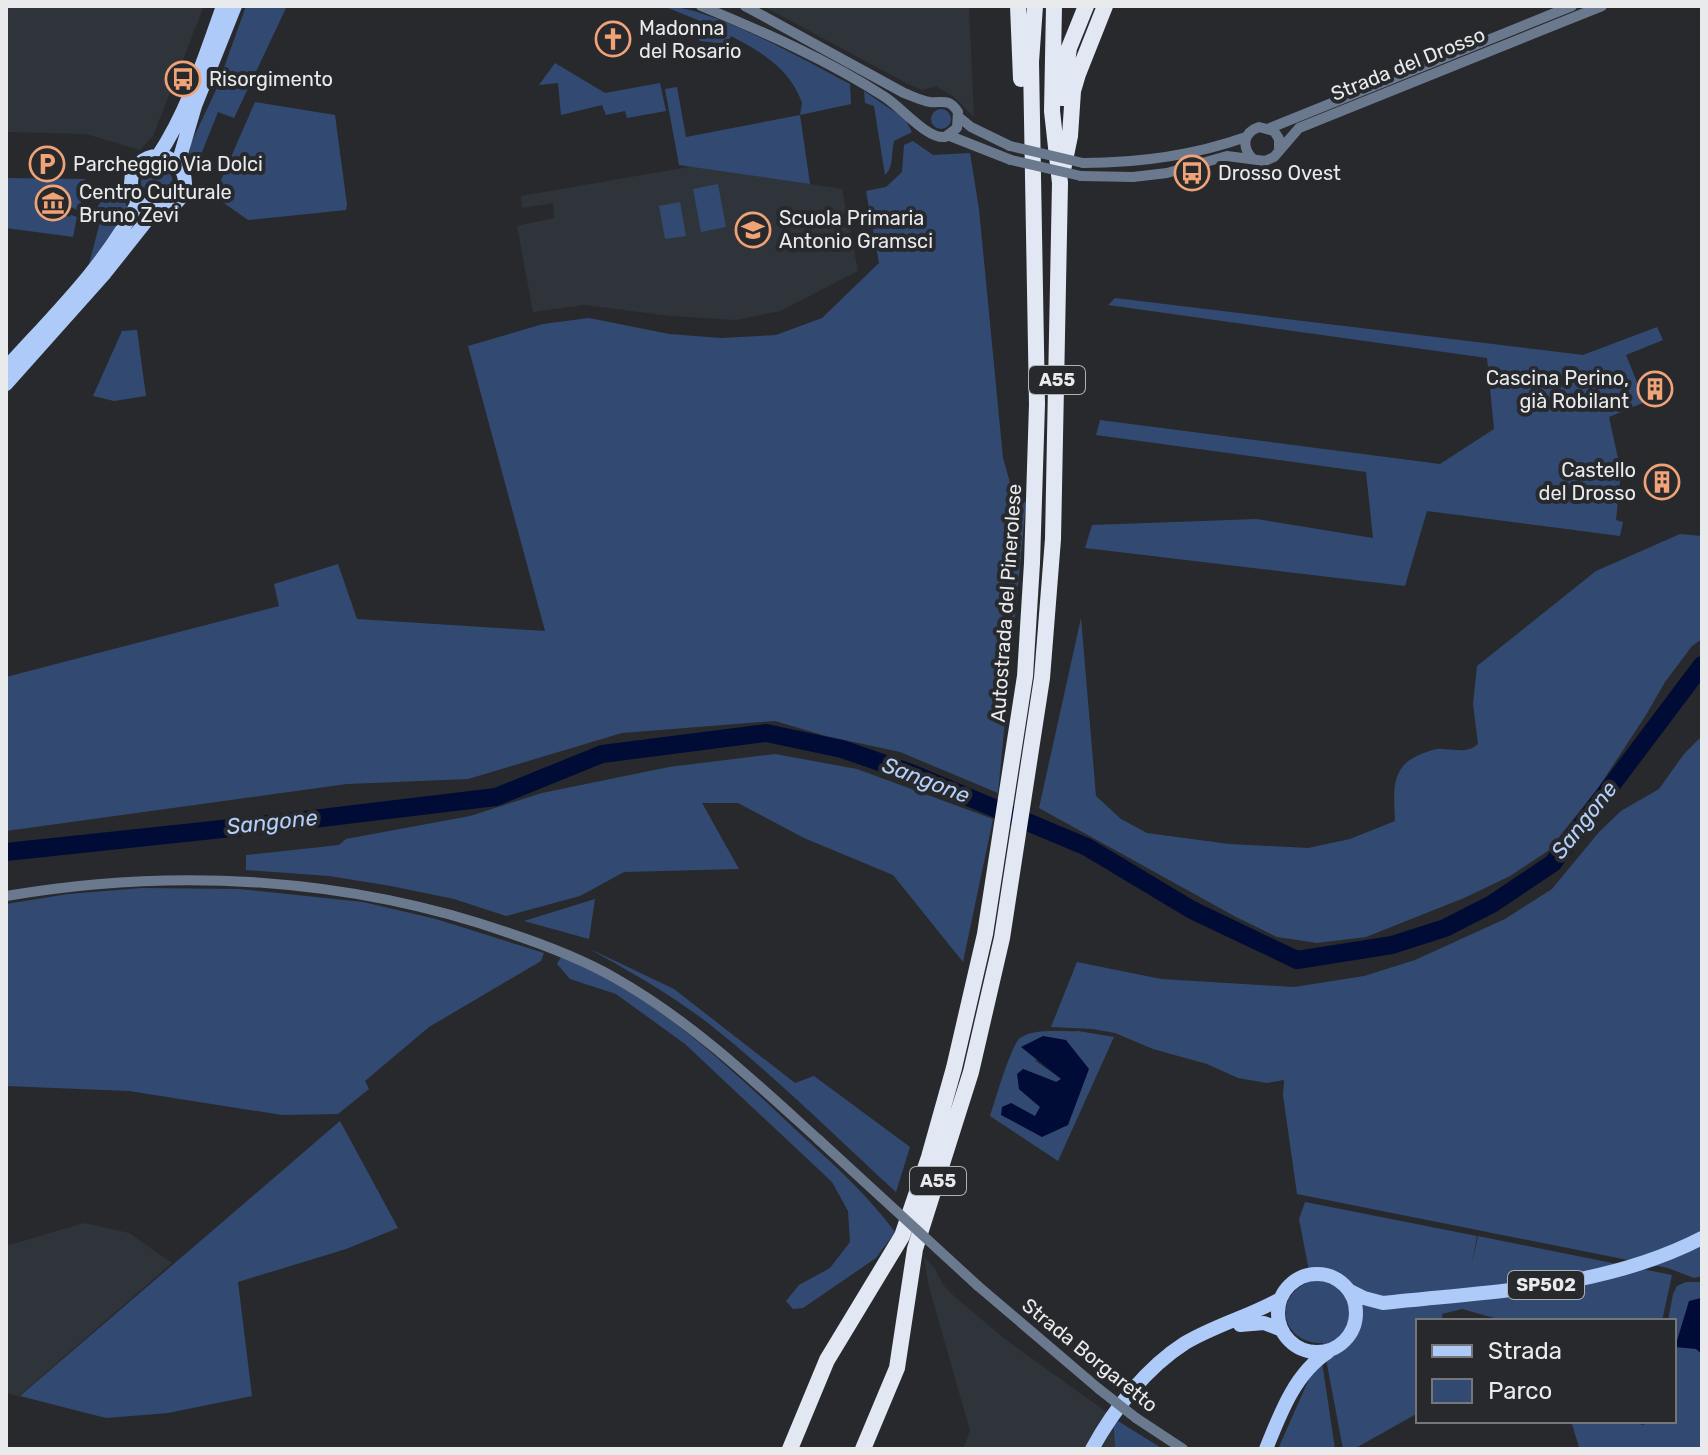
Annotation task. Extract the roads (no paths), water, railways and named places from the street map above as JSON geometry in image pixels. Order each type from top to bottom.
[{"type":"highway","points":[[1018,6],[1034,244]]},
{"type":"highway","name":"Autostrada del Pinerolese","points":[[790,1449],[827,1360],[902,1236],[929,1157],[993,936],[1025,676],[1033,547],[1037,404],[1031,62],[1035,6]]},
{"type":"highway","name":"Autostrada del Pinerolese","points":[[863,1449],[897,1368],[915,1249],[971,1072],[993,936],[1042,678],[1053,539],[1060,183],[1052,111],[1054,6]]},
{"type":"highway","points":[[1060,183],[1066,61],[1086,6]]},
{"type":"highway","points":[[1060,183],[1070,136],[1076,82],[1092,33],[1105,6]]},
{"type":"main road","points":[[158,156],[184,105],[223,6]]},
{"type":"main road","points":[[178,164],[195,106],[235,6]]},
{"type":"main road","points":[[158,156],[178,164],[184,176],[182,196],[168,209],[155,210],[138,202],[131,187],[134,169],[142,161],[158,156]]},
{"type":"main road","points":[[6,368],[96,266],[138,202]]},
{"type":"main road","points":[[6,384],[105,273],[155,210]]},
{"type":"main road","name":"SP502","points":[[1092,1449],[1114,1414],[1160,1362],[1186,1343],[1252,1315],[1280,1299],[1293,1282],[1311,1274],[1333,1277],[1350,1291],[1383,1303],[1589,1279],[1648,1262],[1702,1238]]},
{"type":"main road","points":[[1350,1291],[1357,1314],[1353,1329]]},
{"type":"main road","points":[[1280,1299],[1278,1320],[1295,1346],[1299,1362],[1297,1382]]},
{"type":"main road","points":[[1266,1448],[1297,1382],[1312,1363],[1341,1344],[1361,1318],[1383,1303]]},
{"type":"main road","name":"SP502","points":[[1216,1329],[1256,1323],[1282,1330]]},
{"type":"main road","points":[[1295,1346],[1309,1352],[1332,1349]]},
{"type":"street","points":[[701,6],[753,27],[853,76],[923,126],[927,133],[936,137],[950,136],[1011,160],[1081,176],[1133,177],[1177,171],[1227,156],[1270,160],[1279,148],[1279,139],[1270,128],[1254,128],[1246,137],[1204,151],[1113,163],[1083,163],[1010,146],[983,135],[960,118],[951,103],[931,102],[904,93],[745,6]]},
{"type":"street","name":"Strada del Drosso","points":[[1270,128],[1571,10],[1602,6]]},
{"type":"street","name":"Strada del Drosso","points":[[1279,148],[1299,128],[1571,10]]},
{"type":"street","points":[[923,126],[923,113],[931,102]]},
{"type":"street","points":[[950,136],[960,118]]},
{"type":"street","points":[[1246,137],[1245,146],[1252,158]]},
{"type":"street","name":"Strada Borgaretto","points":[[6,896],[116,881],[238,881],[340,890],[452,913],[552,948],[615,978],[705,1040],[978,1286],[1099,1389],[1183,1449]]},
{"type":"waterway","name":"Sangone","points":[[6,852],[496,797],[602,754],[766,733],[842,749],[911,773],[1087,847],[1192,910],[1297,960],[1392,945],[1445,928],[1492,904],[1553,863],[1702,665]]},
{"type":"place","name":"Madonna del Rosario","points":[[613,39]]},
{"type":"place","name":"Risorgimento","points":[[183,79]]},
{"type":"place","name":"Parcheggio Via Dolci","points":[[47,164]]},
{"type":"place","name":"Drosso Ovest","points":[[1192,173]]},
{"type":"place","name":"Centro Culturale Bruno Zevi","points":[[53,203]]},
{"type":"place","name":"Scuola Primaria Antonio Gramsci","points":[[753,230]]},
{"type":"place","name":"Cascina Perino, già Robilant","points":[[1655,389]]},
{"type":"place","name":"Castello del Drosso","points":[[1662,482]]}]
